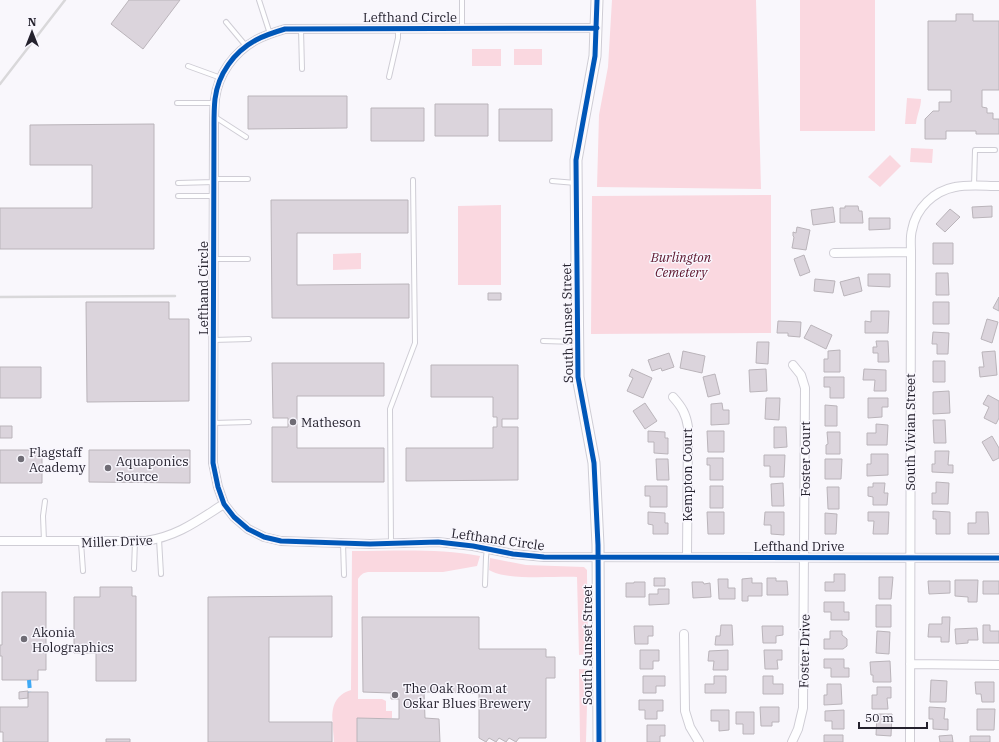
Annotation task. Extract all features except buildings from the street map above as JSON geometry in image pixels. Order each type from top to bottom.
[{"type":"street","name":"South Sunset Street","points":[[597,0],[595,56],[592,80],[576,160],[576,183],[578,377],[594,463],[598,557],[599,742]]},
{"type":"street","name":"Lefthand Circle","points":[[596,28],[285,29],[256,39],[233,58],[224,70],[218,84],[214,117],[213,463],[218,487],[224,504],[234,517],[248,529],[264,537],[281,541],[343,543],[438,542],[473,546],[513,554],[544,557],[598,557]]},
{"type":"street","name":"South Vivian Street","points":[[910,742],[912,228],[918,213],[928,201],[941,192],[956,187],[998,186]]},
{"type":"street","points":[[834,253],[911,252]]},
{"type":"street","name":"Foster Court","points":[[792,365],[801,376],[805,388],[805,557]]},
{"type":"street","name":"Kempton Court","points":[[673,397],[680,405],[686,416],[688,427],[687,557]]},
{"type":"street","name":"Miller Drive","points":[[0,541],[81,542],[159,539],[175,534],[197,522],[224,504]]},
{"type":"street","name":"Lefthand Drive","points":[[598,557],[999,558]]},
{"type":"street","name":"Foster Drive","points":[[792,742],[798,729],[803,708],[805,557]]},
{"type":"street","points":[[684,634],[685,711],[690,727],[698,742]]},
{"type":"street","points":[[910,664],[999,665]]},
{"type":"lane","points":[[259,0],[270,34]]},
{"type":"lane","points":[[462,0],[462,28]]},
{"type":"lane","points":[[226,22],[246,46]]},
{"type":"lane","points":[[301,28],[302,69]]},
{"type":"lane","points":[[389,77],[398,38],[398,28]]},
{"type":"lane","points":[[188,66],[221,78]]},
{"type":"lane","points":[[177,103],[215,103]]},
{"type":"lane","points":[[214,117],[246,137]]},
{"type":"lane","points":[[974,186],[975,150],[995,150]]},
{"type":"lane","points":[[178,183],[248,179]]},
{"type":"lane","points":[[391,543],[390,409],[415,343],[413,180]]},
{"type":"lane","points":[[552,181],[576,183]]},
{"type":"lane","points":[[178,196],[214,196]]},
{"type":"lane","points":[[214,259],[248,259]]},
{"type":"lane","points":[[214,340],[249,339]]},
{"type":"lane","points":[[543,342],[577,342]]},
{"type":"lane","points":[[214,423],[249,422]]},
{"type":"lane","points":[[44,542],[42,516],[45,501]]},
{"type":"lane","points":[[159,539],[161,574]]},
{"type":"lane","points":[[134,569],[136,541]]},
{"type":"lane","points":[[81,542],[83,571]]},
{"type":"lane","points":[[343,543],[344,575]]},
{"type":"lane","points":[[486,585],[487,549]]},
{"type":"green space","points":[[612,0],[756,0],[761,189],[597,187],[599,115],[608,67]]},
{"type":"green space","points":[[800,0],[875,0],[875,131],[800,131]]},
{"type":"green space","points":[[472,49],[501,49],[501,66],[472,66]]},
{"type":"green space","points":[[514,49],[542,49],[542,65],[514,65]]},
{"type":"green space","points":[[907,98],[921,99],[916,124],[905,124]]},
{"type":"green space","points":[[911,148],[933,149],[932,163],[910,162]]},
{"type":"green space","points":[[890,155],[901,166],[880,187],[868,177]]},
{"type":"green space","name":"Burlington Cemetery","points":[[771,195],[771,333],[591,334],[592,196]]},
{"type":"green space","points":[[501,205],[501,285],[458,285],[458,206]]},
{"type":"green space","points":[[361,253],[361,269],[333,270],[333,254]]},
{"type":"green space","points":[[352,551],[432,551],[464,553],[480,556],[477,566],[443,572],[368,572],[360,576],[358,579],[358,699],[382,699],[386,701],[386,711],[392,711],[392,718],[357,718],[357,742],[334,742],[332,718],[334,704],[343,694],[351,690]]},
{"type":"green space","points":[[490,558],[526,565],[584,567],[587,570],[588,654],[579,655],[577,577],[507,576],[489,570]]},
{"type":"green space","points":[[579,669],[588,669],[586,742],[580,742]]},
{"type":"railway","points":[[0,84],[65,0]]},
{"type":"railway","points":[[0,297],[175,296]]},
{"type":"marked path","points":[[29,680],[30,692]]},
{"type":"cycle path","points":[[597,0],[595,56],[576,160],[578,377],[594,463],[598,545],[599,742]]},
{"type":"cycle path","points":[[597,28],[285,29],[256,40],[234,57],[223,73],[217,90],[214,119],[213,463],[218,487],[224,504],[234,517],[248,529],[264,537],[281,541],[370,544],[438,542],[473,546],[513,554],[544,557],[999,558]]},
{"type":"place","name":"Matheson","points":[[293,422]]},
{"type":"place","name":"Flagstaff Academy","points":[[21,459]]},
{"type":"place","name":"Aquaponics Source","points":[[108,468]]},
{"type":"place","name":"Akonia Holographics","points":[[24,639]]},
{"type":"place","name":"The Oak Room at Oskar Blues Brewery","points":[[395,695]]}]
